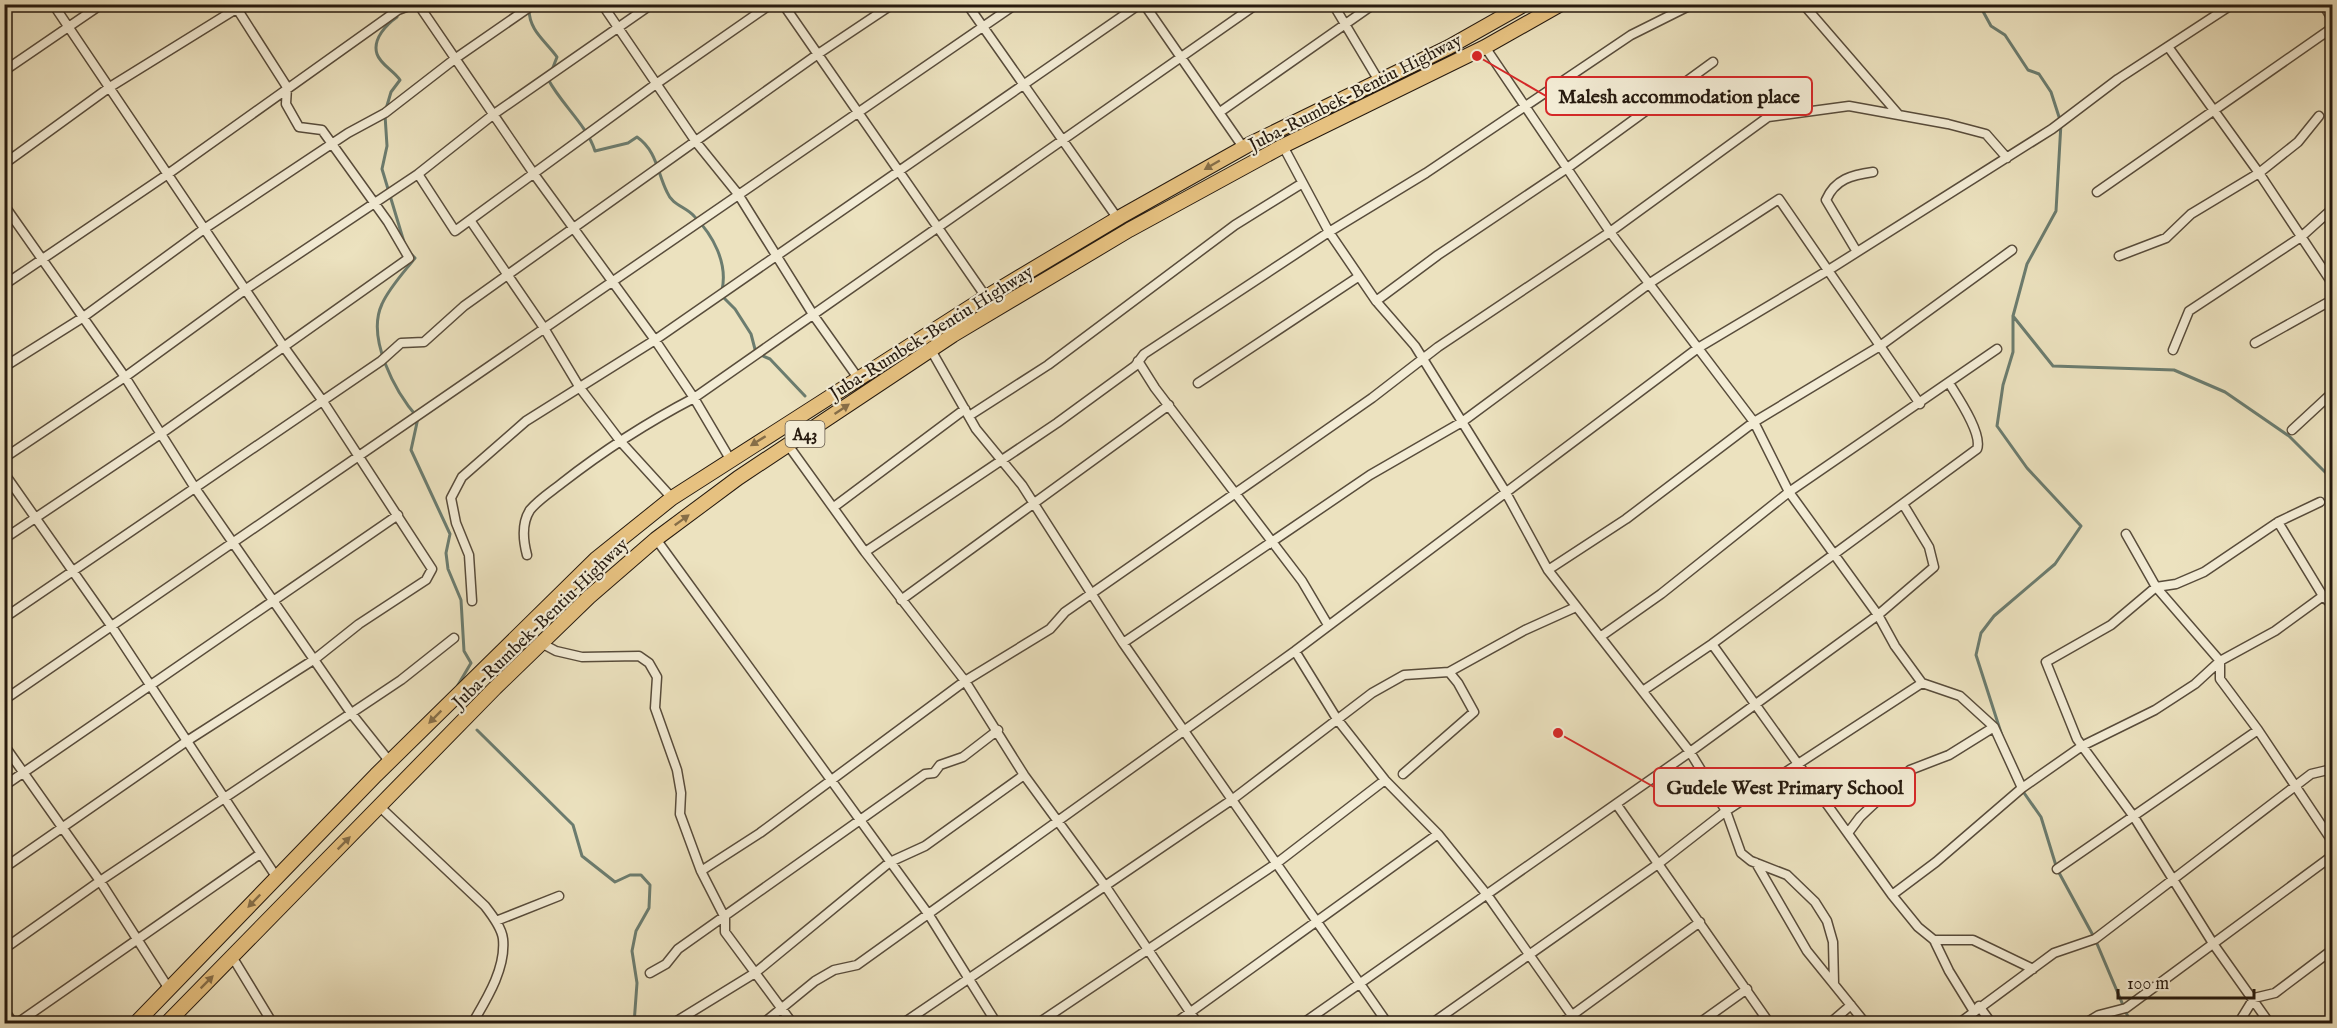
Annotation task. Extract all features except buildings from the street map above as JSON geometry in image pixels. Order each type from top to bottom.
[{"type":"highway","name":"Juba-Rumbek-Bentiu Highway","points":[[135,1023],[390,762],[596,559],[672,498],[986,297],[1118,219],[1243,147],[1449,47],[1525,4]]},
{"type":"highway","name":"Juba-Rumbek-Bentiu Highway","points":[[166,1023],[589,597],[656,539],[738,478],[931,350],[1129,230],[1283,146],[1485,47],[1561,4]]},
{"type":"street","points":[[4,868],[187,741],[315,659],[359,624],[431,575],[432,569],[322,400],[53,4]]},
{"type":"street","points":[[4,71],[102,4]]},
{"type":"street","points":[[4,285],[168,174],[398,10],[416,4],[456,58],[572,228],[655,340],[694,398],[730,459]]},
{"type":"street","points":[[4,367],[82,318],[204,229],[332,144],[385,113],[456,58],[534,4]]},
{"type":"street","points":[[602,4],[616,29],[696,142],[738,194],[814,316],[858,378]]},
{"type":"street","points":[[4,458],[125,377],[246,288],[372,202],[418,174],[494,114],[652,4]]},
{"type":"street","points":[[418,174],[455,231],[656,84],[771,4]]},
{"type":"street","points":[[783,4],[986,297]]},
{"type":"street","points":[[4,618],[381,361],[401,343],[424,342],[464,306],[572,228],[818,54],[893,4]]},
{"type":"street","points":[[967,4],[1118,219]]},
{"type":"street","points":[[4,700],[1016,4]]},
{"type":"street","points":[[472,601],[469,555],[456,523],[451,498],[462,477],[526,421],[655,340],[1142,4],[1243,147]]},
{"type":"street","points":[[527,555],[523,541],[524,526],[530,510],[584,465],[653,420],[694,398],[756,352],[814,316],[1257,4]]},
{"type":"street","points":[[1333,4],[1379,81]]},
{"type":"street","points":[[1220,112],[1374,4]]},
{"type":"street","points":[[865,552],[1000,459],[1057,423],[1144,354],[1329,232],[1375,206],[1631,35],[1693,4]]},
{"type":"street","points":[[1803,4],[1899,115]]},
{"type":"street","points":[[759,1023],[815,981],[834,970],[857,965],[929,915],[1056,820],[1295,651],[1698,348],[1827,271],[2007,158],[2061,123],[2118,79],[2169,48],[2233,4]]},
{"type":"street","points":[[2323,4],[2332,19]]},
{"type":"street","points":[[4,164],[110,87],[238,6],[287,87],[286,104],[299,127],[322,130],[388,222],[409,258],[162,433],[4,539]]},
{"type":"street","points":[[2097,192],[2125,175],[2188,127],[2215,111],[2332,28]]},
{"type":"street","points":[[1485,47],[1610,232],[1754,422],[1789,492],[1878,615],[1895,646],[1922,683],[1960,696],[1994,727],[2022,788]]},
{"type":"street","points":[[2169,48],[2259,173],[2332,283]]},
{"type":"street","points":[[1376,301],[1437,255],[1566,169],[1713,62]]},
{"type":"street","points":[[701,871],[727,856],[942,701],[965,681],[1050,629],[1065,612],[1236,494],[1438,347],[1610,232],[1768,117],[1849,106],[1986,134],[2007,158]]},
{"type":"street","points":[[2119,256],[2166,238],[2191,214],[2259,173],[2298,142],[2319,116]]},
{"type":"street","points":[[1283,146],[1301,184],[1329,232],[1376,301],[1415,346],[1505,491],[1548,570],[1644,690],[1690,752],[1726,811],[1741,853],[1787,875],[1815,902],[1827,921],[1833,942],[1834,984]]},
{"type":"street","points":[[1857,252],[1826,200],[1829,192],[1844,178],[1873,172]]},
{"type":"street","points":[[834,507],[967,413],[1067,351],[1235,225],[1301,184]]},
{"type":"street","points":[[1123,643],[1370,475],[1462,422],[1650,283],[1779,199],[1920,404]]},
{"type":"street","points":[[4,205],[125,377],[195,488],[275,600],[351,713],[390,762]]},
{"type":"street","points":[[2173,350],[2189,311],[2301,237],[2332,209]]},
{"type":"street","points":[[470,220],[506,276],[544,328],[580,388],[621,442],[672,498]]},
{"type":"street","points":[[1548,570],[1626,519],[1754,422],[1880,346],[2012,250]]},
{"type":"street","points":[[1198,383],[1358,277]]},
{"type":"street","points":[[2255,343],[2332,300]]},
{"type":"street","points":[[1600,637],[1661,594],[1789,492],[1997,349]]},
{"type":"street","points":[[931,350],[967,413],[1033,503],[1093,593],[1123,643],[1185,728],[1315,921],[1388,1023]]},
{"type":"street","points":[[1138,361],[1302,581],[1328,625]]},
{"type":"street","points":[[1644,690],[1712,644],[1977,449],[1979,444],[1972,423],[1949,383]]},
{"type":"street","points":[[2292,430],[2332,393]]},
{"type":"street","points":[[901,600],[1169,405]]},
{"type":"street","points":[[789,445],[865,552],[965,681],[998,730],[1023,775],[1106,887],[1198,1023]]},
{"type":"street","points":[[4,473],[112,627],[277,878]]},
{"type":"street","points":[[2270,1023],[2214,945],[2134,817],[2082,746],[2065,716],[2046,662],[2111,626],[2156,587],[2176,584],[2204,572],[2278,522],[2320,502]]},
{"type":"street","points":[[1302,1023],[1617,805],[1878,615],[1934,567],[1929,547],[1903,504]]},
{"type":"street","points":[[4,786],[398,515]]},
{"type":"street","points":[[2278,522],[2323,596],[2332,605]]},
{"type":"street","points":[[2126,534],[2156,587],[2220,661],[2220,679],[2258,730],[2332,841]]},
{"type":"street","points":[[656,539],[929,915],[967,981],[997,1023]]},
{"type":"street","points":[[1892,895],[1928,869],[2022,788],[2082,746],[2155,710],[2195,684],[2220,661],[2275,631],[2323,596]]},
{"type":"street","points":[[902,1023],[1233,799],[1372,693],[1404,675],[1449,672],[1525,630],[1576,607]]},
{"type":"street","points":[[4,949],[100,881],[401,680],[454,638]]},
{"type":"street","points":[[541,643],[556,651],[582,657],[639,656],[649,663],[657,677],[655,708],[677,770],[681,794],[680,814],[701,871],[725,918],[725,932],[794,1023]]},
{"type":"street","points":[[1712,644],[1796,765],[1892,895],[1918,927],[1934,940],[1944,962],[1976,1008],[1992,1023]]},
{"type":"street","points":[[1295,651],[1337,719],[1385,780],[1438,834],[1488,896],[1578,1023]]},
{"type":"street","points":[[1402,774],[1474,712],[1449,672]]},
{"type":"street","points":[[1431,1023],[1658,864],[1726,811],[1922,683]]},
{"type":"street","points":[[1848,833],[1860,817],[1910,770],[1949,755],[1994,727]]},
{"type":"street","points":[[650,973],[666,964],[678,949],[725,918],[925,774],[934,773],[940,765],[963,757],[998,730]]},
{"type":"street","points":[[2057,869],[2258,730]]},
{"type":"street","points":[[4,745],[64,827],[169,989]]},
{"type":"street","points":[[1958,1023],[2054,953],[2095,939],[2295,785],[2318,771],[2332,769]]},
{"type":"street","points":[[672,1023],[755,973],[890,862],[925,846],[1023,775]]},
{"type":"street","points":[[1037,1023],[1149,951],[1277,863],[1385,780]]},
{"type":"street","points":[[1617,805],[1770,1023]]},
{"type":"street","points":[[380,807],[485,906],[496,921],[503,939],[500,968],[487,999],[472,1023]]},
{"type":"street","points":[[1174,1023],[1438,834]]},
{"type":"street","points":[[4,1010],[15,1023],[260,854]]},
{"type":"street","points":[[2084,1023],[2099,1015],[2126,1008],[2332,856]]},
{"type":"street","points":[[1756,862],[1807,951],[1866,1023]]},
{"type":"street","points":[[496,921],[559,896]]},
{"type":"street","points":[[1560,1023],[1700,922]]},
{"type":"street","points":[[1934,940],[1973,940],[2033,969]]},
{"type":"street","points":[[2238,1023],[2254,998],[2275,993],[2332,950]]},
{"type":"street","points":[[236,963],[273,1023]]},
{"type":"street","points":[[1698,1023],[1747,989]]},
{"type":"street","points":[[1829,1023],[1851,1005]]},
{"type":"waterway","points":[[386,109],[391,92],[400,80],[381,61],[376,48],[381,32],[397,17],[396,4]]},
{"type":"waterway","points":[[1979,4],[1991,26],[2005,35],[2028,70],[2039,74],[2051,92],[2061,123],[2056,211],[2027,264],[2013,316],[2013,352],[2003,385],[1997,426],[2027,468],[2081,526],[2055,564],[1994,616],[1981,633],[1976,655],[2004,742]]},
{"type":"waterway","points":[[529,9],[535,30],[557,57],[552,70]]},
{"type":"waterway","points":[[548,79],[586,132],[595,151],[628,143],[637,137],[649,149],[669,196],[694,216],[713,241],[723,270],[722,290]]},
{"type":"waterway","points":[[385,115],[387,146],[382,169],[404,242]]},
{"type":"waterway","points":[[410,253],[415,258],[382,304],[378,318],[378,332],[385,364],[400,394],[418,418],[411,450],[450,534],[446,553],[448,569],[461,600],[464,651],[471,663],[458,685]]},
{"type":"waterway","points":[[722,296],[735,309],[751,334],[756,353],[770,359],[805,396]]},
{"type":"waterway","points":[[2013,316],[2053,366],[2174,370],[2225,392],[2289,436],[2332,479]]},
{"type":"waterway","points":[[477,730],[573,825],[582,856],[615,882],[630,875],[641,875],[650,885],[649,908],[636,931],[632,951],[637,983],[634,1024]]},
{"type":"waterway","points":[[2022,790],[2041,817],[2057,869],[2095,939],[2131,1024]]},
{"type":"place","name":"Malesh accommodation place","points":[[1477,56]]},
{"type":"place","name":"Gudele West Primary School","points":[[1558,733]]}]
